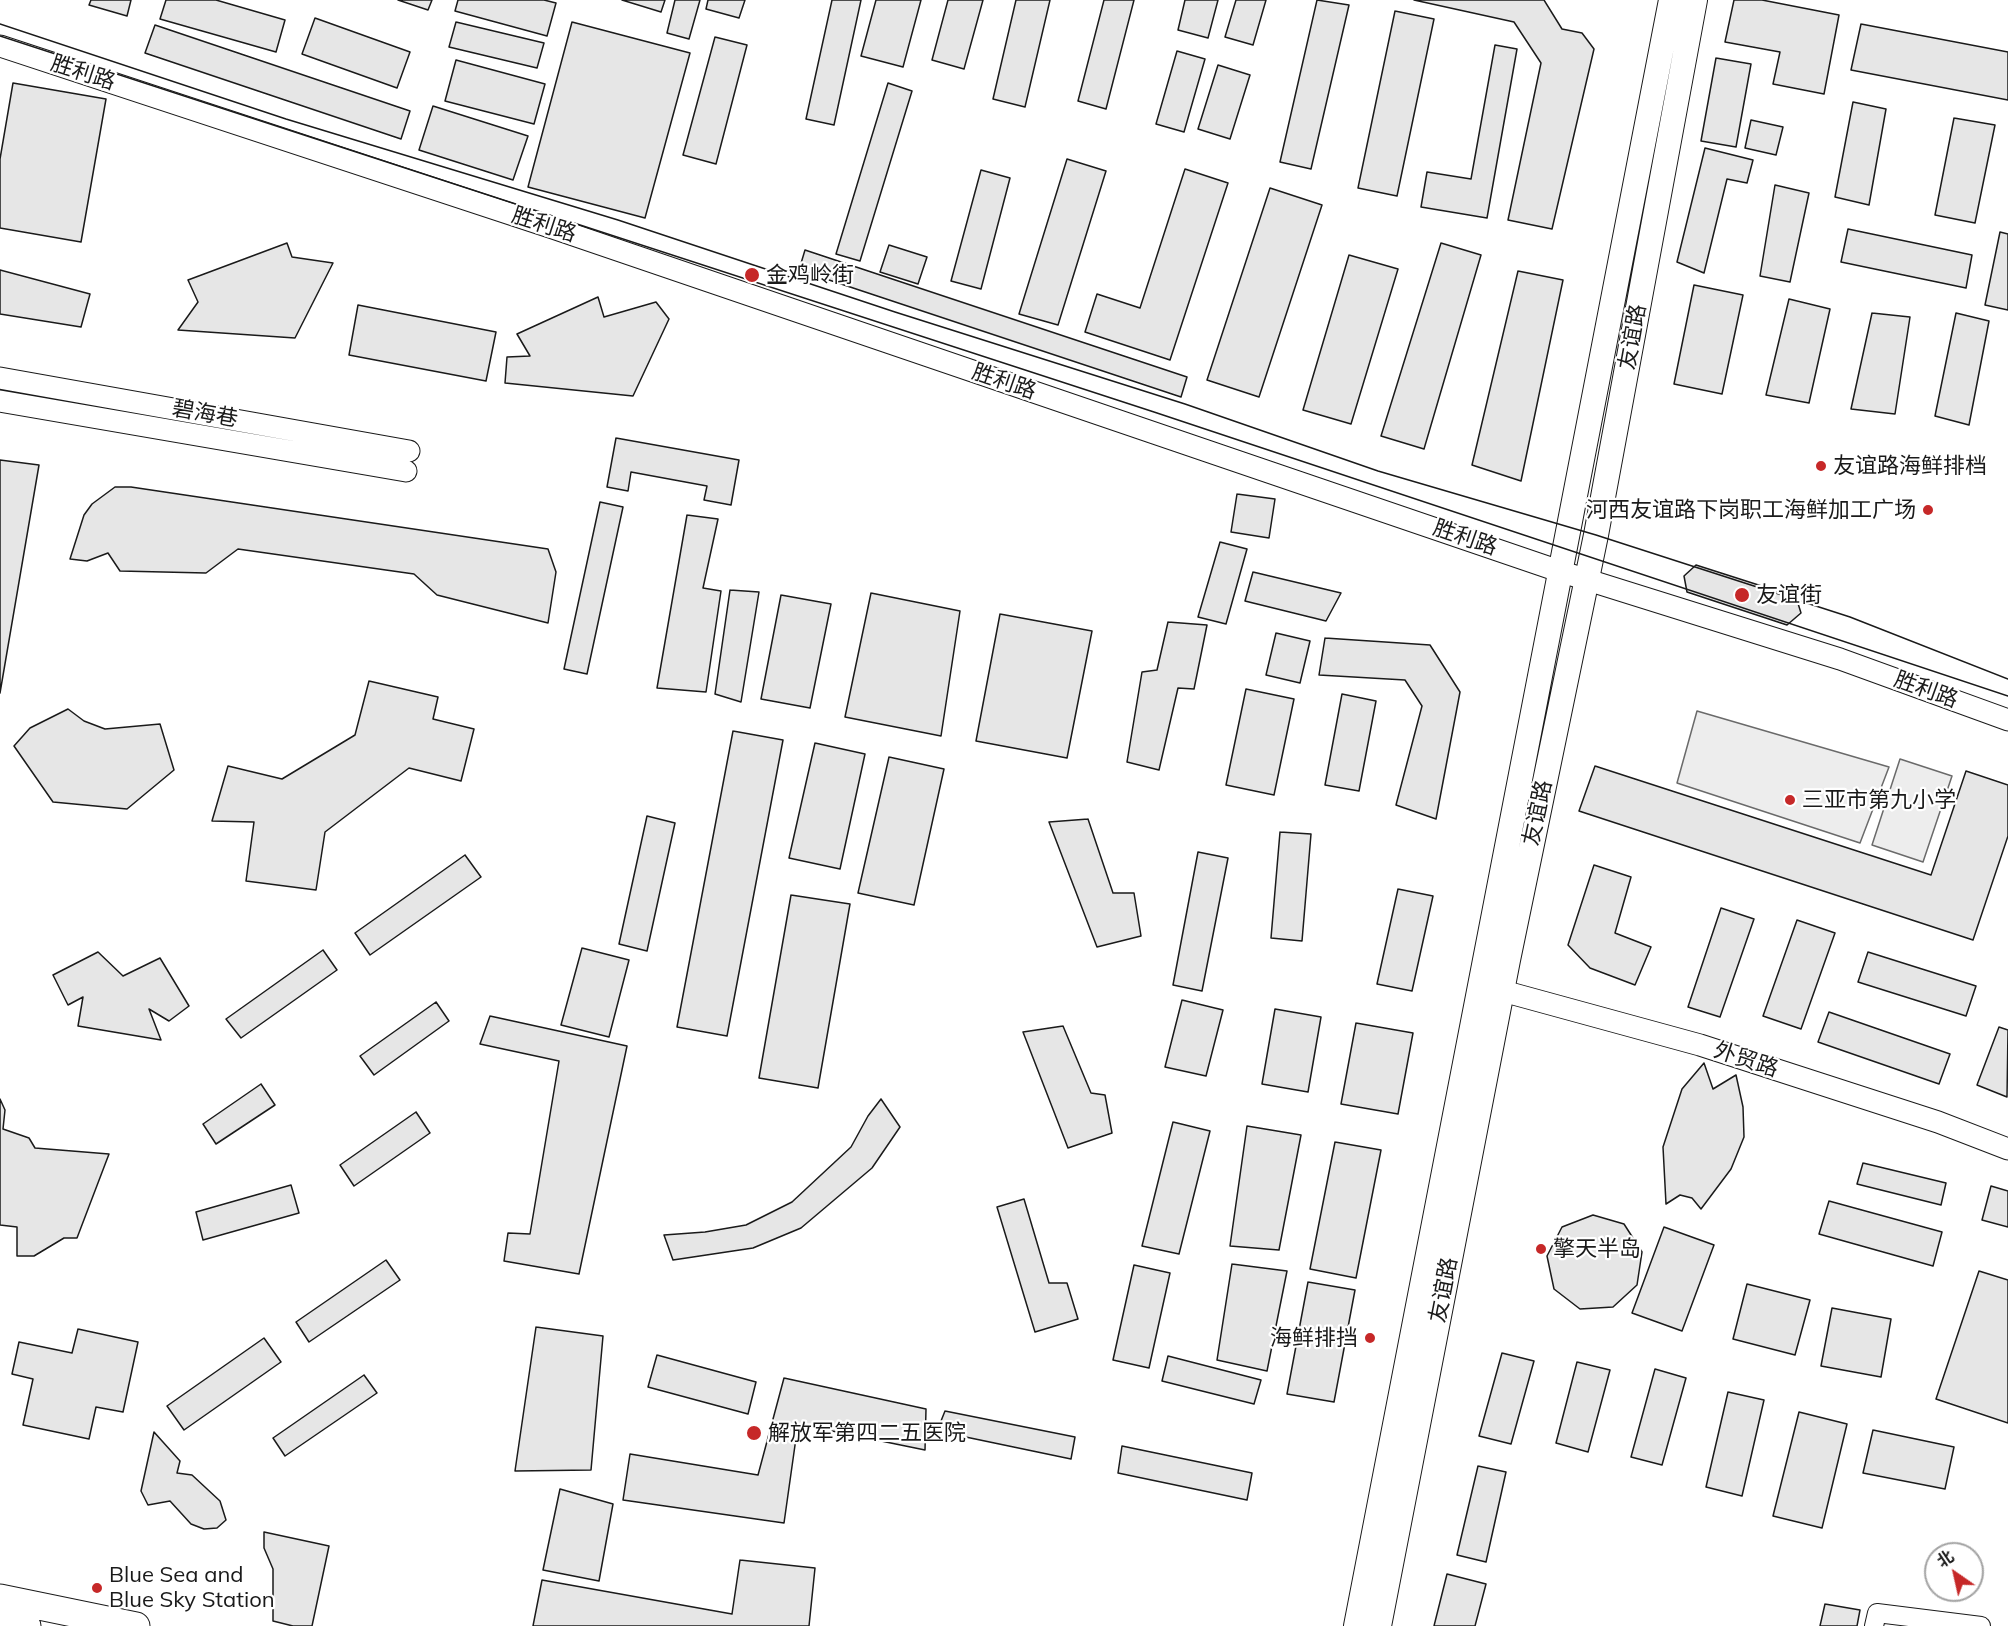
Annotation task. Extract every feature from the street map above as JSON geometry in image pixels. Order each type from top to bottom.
[{"type":"main road","name":"友谊路","points":[[1356,1626],[1671,0]]},
{"type":"main road","name":"友谊路","points":[[1379,1626],[1502,990],[1587,578],[1695,0]]},
{"type":"main road","points":[[0,1598],[136,1626]]},
{"type":"main road","points":[[0,1620],[27,1626]]},
{"type":"street","name":"胜利路","points":[[0,46],[565,232],[1559,570],[1840,659],[2008,720]]},
{"type":"street","name":"碧海巷","points":[[0,378],[407,461],[0,401]]},
{"type":"street","name":"外贸路","points":[[1479,986],[1502,990],[1700,1045],[1938,1122],[2008,1149]]},
{"type":"street","points":[[1874,1626],[1877,1614],[1981,1626]]},
{"type":"shaded area","points":[[1697,711],[1889,767],[1860,843],[1677,783]]},
{"type":"shaded area","points":[[1900,759],[1952,776],[1923,862],[1872,845]]},
{"type":"building","points":[[91,0],[131,0],[127,16],[89,5]]},
{"type":"building","points":[[166,0],[216,0],[285,20],[276,52],[160,19]]},
{"type":"building","points":[[398,0],[432,0],[428,10]]},
{"type":"building","points":[[458,0],[544,0],[556,3],[547,36],[455,11]]},
{"type":"building","points":[[622,0],[665,0],[661,12]]},
{"type":"building","points":[[675,0],[700,0],[689,39],[667,33]]},
{"type":"building","points":[[708,0],[745,0],[739,18],[706,9]]},
{"type":"building","points":[[832,0],[861,0],[834,125],[806,119]]},
{"type":"building","points":[[876,0],[921,0],[903,67],[861,56]]},
{"type":"building","points":[[948,0],[983,0],[964,69],[932,60]]},
{"type":"building","points":[[1016,0],[1050,0],[1025,107],[993,99]]},
{"type":"building","points":[[1104,0],[1134,0],[1106,109],[1078,101]]},
{"type":"building","points":[[1185,0],[1218,0],[1208,38],[1178,30]]},
{"type":"building","points":[[1236,0],[1266,0],[1253,45],[1225,37]]},
{"type":"building","points":[[1317,0],[1349,5],[1311,169],[1280,162]]},
{"type":"building","points":[[1414,0],[1544,0],[1562,29],[1582,33],[1594,49],[1552,229],[1508,220],[1541,63],[1514,22]]},
{"type":"building","points":[[1734,0],[1762,0],[1839,15],[1824,94],[1773,84],[1780,52],[1725,42]]},
{"type":"building","points":[[1395,11],[1434,19],[1397,196],[1358,188]]},
{"type":"building","points":[[315,18],[410,52],[397,88],[302,54]]},
{"type":"building","points":[[456,22],[544,43],[537,68],[449,47]]},
{"type":"building","points":[[572,22],[690,53],[645,218],[528,187]]},
{"type":"building","points":[[1861,24],[2008,52],[2008,100],[1851,70]]},
{"type":"building","points":[[155,25],[410,111],[401,139],[145,53]]},
{"type":"building","points":[[715,37],[747,45],[716,164],[683,155]]},
{"type":"building","points":[[1495,45],[1517,49],[1487,218],[1421,207],[1427,172],[1471,179]]},
{"type":"building","points":[[1177,51],[1205,59],[1184,132],[1156,124]]},
{"type":"building","points":[[1716,58],[1751,64],[1736,147],[1701,141]]},
{"type":"building","points":[[456,60],[545,84],[534,124],[445,101]]},
{"type":"building","points":[[1218,65],[1250,75],[1230,139],[1198,129]]},
{"type":"building","points":[[13,83],[106,99],[81,242],[0,228],[0,159]]},
{"type":"building","points":[[888,83],[912,91],[860,261],[836,254]]},
{"type":"building","points":[[1853,102],[1886,109],[1869,205],[1835,197]]},
{"type":"building","points":[[433,106],[528,136],[513,180],[419,150]]},
{"type":"building","points":[[1954,118],[1995,125],[1975,223],[1935,215]]},
{"type":"building","points":[[1751,120],[1783,127],[1776,155],[1745,148]]},
{"type":"building","points":[[1705,148],[1753,160],[1747,183],[1727,179],[1704,273],[1677,262]]},
{"type":"building","points":[[1067,159],[1106,171],[1058,325],[1019,314]]},
{"type":"building","points":[[1185,169],[1228,183],[1170,360],[1085,332],[1097,294],[1140,308]]},
{"type":"building","points":[[981,170],[1010,178],[981,289],[951,281]]},
{"type":"building","points":[[1775,185],[1809,193],[1790,282],[1760,276]]},
{"type":"building","points":[[1270,188],[1322,205],[1259,397],[1207,380]]},
{"type":"building","points":[[1848,229],[1972,255],[1966,288],[1841,262]]},
{"type":"building","points":[[2000,232],[2008,234],[2008,310],[1985,305]]},
{"type":"building","points":[[287,243],[292,257],[333,263],[295,338],[178,330],[198,302],[188,280]]},
{"type":"building","points":[[1441,243],[1481,255],[1424,449],[1381,436]]},
{"type":"building","points":[[889,245],[927,257],[918,284],[880,272]]},
{"type":"building","points":[[805,250],[1187,377],[1181,397],[799,270]]},
{"type":"building","points":[[1349,255],[1398,269],[1351,424],[1303,410]]},
{"type":"building","points":[[0,270],[90,294],[81,327],[0,314]]},
{"type":"building","points":[[1518,271],[1563,280],[1521,481],[1472,465]]},
{"type":"building","points":[[1694,285],[1743,295],[1722,394],[1674,384]]},
{"type":"building","points":[[598,297],[604,317],[656,302],[669,319],[633,396],[505,383],[507,357],[530,356],[517,334]]},
{"type":"building","points":[[1789,299],[1830,309],[1809,403],[1766,395]]},
{"type":"building","points":[[358,305],[496,332],[486,381],[349,355]]},
{"type":"building","points":[[1872,313],[1910,317],[1895,414],[1851,409]]},
{"type":"building","points":[[1956,313],[1989,321],[1969,425],[1935,416]]},
{"type":"building","points":[[616,438],[739,460],[731,505],[704,500],[707,486],[631,472],[628,491],[607,487]]},
{"type":"building","points":[[0,460],[39,465],[0,693]]},
{"type":"building","points":[[115,487],[131,487],[548,549],[556,572],[548,623],[437,595],[414,574],[238,549],[206,573],[120,571],[108,553],[87,561],[70,559],[84,515],[92,504]]},
{"type":"building","points":[[1237,494],[1275,499],[1269,538],[1231,532]]},
{"type":"building","points":[[600,502],[623,507],[587,674],[564,669]]},
{"type":"building","points":[[687,515],[718,519],[703,588],[721,591],[706,692],[657,688]]},
{"type":"building","points":[[1220,542],[1247,549],[1226,624],[1198,617]]},
{"type":"building","name":"友谊街","points":[[1696,565],[1796,597],[1801,613],[1787,625],[1687,592],[1684,576]]},
{"type":"building","points":[[1253,572],[1341,593],[1326,621],[1245,601]]},
{"type":"building","points":[[730,590],[759,592],[741,702],[715,694]]},
{"type":"building","points":[[871,593],[960,611],[941,736],[845,717]]},
{"type":"building","points":[[781,595],[831,604],[810,708],[761,699]]},
{"type":"building","points":[[1000,614],[1092,631],[1067,758],[976,741]]},
{"type":"building","points":[[1168,622],[1207,625],[1194,689],[1178,688],[1159,770],[1127,762],[1142,672],[1157,670]]},
{"type":"building","points":[[1276,633],[1310,641],[1300,683],[1266,675]]},
{"type":"building","points":[[1325,638],[1430,645],[1460,692],[1436,819],[1396,805],[1422,706],[1405,680],[1319,675]]},
{"type":"building","points":[[369,681],[438,697],[433,719],[474,729],[461,781],[409,768],[325,832],[316,890],[246,881],[254,822],[212,821],[228,766],[282,779],[355,735]]},
{"type":"building","points":[[1246,689],[1294,699],[1274,795],[1226,785]]},
{"type":"building","points":[[1342,694],[1376,701],[1359,791],[1325,785]]},
{"type":"building","points":[[68,709],[84,721],[105,729],[160,724],[174,770],[127,809],[53,802],[14,746],[30,728]]},
{"type":"building","points":[[733,731],[783,740],[727,1036],[677,1027]]},
{"type":"building","points":[[815,743],[865,754],[840,869],[789,858]]},
{"type":"building","points":[[889,757],[944,769],[914,905],[858,893]]},
{"type":"building","points":[[1595,766],[1931,875],[1966,771],[2008,785],[2008,836],[1973,940],[1579,811]]},
{"type":"building","points":[[647,816],[675,823],[647,951],[619,944]]},
{"type":"building","points":[[1088,819],[1113,893],[1134,893],[1141,936],[1097,947],[1049,822]]},
{"type":"building","points":[[1280,832],[1311,834],[1302,941],[1271,938]]},
{"type":"building","points":[[1198,852],[1228,858],[1202,991],[1173,985]]},
{"type":"building","points":[[465,855],[481,877],[370,955],[355,933]]},
{"type":"building","points":[[1594,865],[1631,877],[1615,933],[1651,947],[1635,985],[1590,968],[1568,945]]},
{"type":"building","points":[[1398,889],[1433,896],[1412,991],[1377,984]]},
{"type":"building","points":[[791,895],[850,904],[818,1088],[759,1078]]},
{"type":"building","points":[[1721,908],[1754,919],[1720,1017],[1688,1007]]},
{"type":"building","points":[[1797,920],[1835,933],[1801,1029],[1763,1016]]},
{"type":"building","points":[[582,948],[629,960],[609,1037],[561,1025]]},
{"type":"building","points":[[323,950],[337,970],[241,1038],[226,1019]]},
{"type":"building","points":[[98,952],[123,976],[160,958],[189,1006],[169,1021],[149,1009],[161,1040],[78,1026],[83,997],[68,1005],[53,975]]},
{"type":"building","points":[[1868,952],[1976,986],[1966,1016],[1858,982]]},
{"type":"building","points":[[1182,1000],[1223,1010],[1206,1076],[1165,1067]]},
{"type":"building","points":[[436,1002],[449,1021],[374,1075],[360,1056]]},
{"type":"building","points":[[1275,1009],[1321,1017],[1308,1092],[1262,1084]]},
{"type":"building","points":[[1829,1012],[1950,1054],[1939,1084],[1818,1042]]},
{"type":"building","points":[[490,1016],[627,1046],[579,1274],[504,1261],[508,1233],[530,1234],[559,1061],[480,1044]]},
{"type":"building","points":[[1356,1023],[1413,1033],[1398,1114],[1341,1104]]},
{"type":"building","points":[[1063,1026],[1091,1093],[1105,1095],[1112,1133],[1068,1148],[1023,1032]]},
{"type":"building","points":[[1999,1027],[2008,1030],[2007,1097],[1977,1085]]},
{"type":"building","points":[[1704,1063],[1713,1089],[1736,1075],[1743,1107],[1744,1137],[1731,1169],[1701,1209],[1692,1198],[1680,1195],[1666,1204],[1663,1147],[1682,1089]]},
{"type":"building","points":[[261,1084],[275,1105],[216,1144],[203,1124]]},
{"type":"building","points":[[0,1099],[5,1110],[3,1129],[29,1138],[35,1148],[109,1154],[77,1238],[64,1238],[34,1256],[17,1256],[17,1227],[0,1225]]},
{"type":"building","points":[[881,1099],[900,1127],[872,1168],[801,1228],[753,1248],[673,1260],[664,1235],[705,1232],[746,1225],[792,1202],[851,1147],[868,1116]]},
{"type":"building","points":[[416,1112],[430,1133],[354,1186],[340,1165]]},
{"type":"building","points":[[1173,1122],[1210,1131],[1179,1254],[1142,1246]]},
{"type":"building","points":[[1247,1126],[1301,1135],[1279,1250],[1230,1246]]},
{"type":"building","points":[[1335,1142],[1381,1150],[1356,1278],[1310,1269]]},
{"type":"building","points":[[1863,1163],[1946,1183],[1941,1205],[1857,1184]]},
{"type":"building","points":[[291,1185],[299,1213],[203,1240],[196,1212]]},
{"type":"building","points":[[1991,1186],[2008,1191],[2008,1227],[1982,1220]]},
{"type":"building","points":[[1024,1199],[1049,1283],[1067,1283],[1078,1319],[1035,1332],[997,1207]]},
{"type":"building","points":[[1829,1201],[1942,1232],[1933,1266],[1819,1234]]},
{"type":"building","points":[[1593,1215],[1624,1224],[1642,1252],[1637,1285],[1613,1307],[1580,1309],[1554,1289],[1547,1256],[1562,1227]]},
{"type":"building","points":[[1664,1227],[1714,1245],[1682,1331],[1632,1313]]},
{"type":"building","points":[[386,1260],[400,1280],[309,1342],[296,1322]]},
{"type":"building","points":[[1232,1264],[1287,1271],[1267,1371],[1217,1360]]},
{"type":"building","points":[[1134,1265],[1170,1273],[1149,1368],[1113,1360]]},
{"type":"building","points":[[1979,1271],[2008,1280],[2008,1423],[1936,1399]]},
{"type":"building","points":[[1308,1282],[1355,1290],[1334,1402],[1287,1394]]},
{"type":"building","points":[[1747,1284],[1810,1300],[1795,1355],[1733,1339]]},
{"type":"building","points":[[1832,1308],[1891,1319],[1881,1377],[1821,1366]]},
{"type":"building","points":[[536,1327],[603,1336],[591,1470],[515,1471]]},
{"type":"building","points":[[78,1329],[138,1342],[123,1412],[96,1407],[89,1439],[23,1425],[33,1379],[12,1374],[19,1342],[72,1353]]},
{"type":"building","points":[[264,1338],[281,1362],[184,1430],[167,1406]]},
{"type":"building","points":[[1502,1353],[1534,1361],[1511,1444],[1479,1436]]},
{"type":"building","points":[[657,1355],[756,1382],[748,1414],[648,1387]]},
{"type":"building","points":[[1168,1356],[1261,1380],[1254,1404],[1162,1381]]},
{"type":"building","points":[[1577,1362],[1610,1370],[1588,1452],[1556,1443]]},
{"type":"building","points":[[1655,1369],[1686,1378],[1662,1465],[1631,1457]]},
{"type":"building","points":[[364,1375],[377,1393],[285,1456],[273,1438]]},
{"type":"building","points":[[784,1378],[926,1409],[925,1450],[798,1424],[784,1523],[623,1500],[630,1454],[758,1475]]},
{"type":"building","points":[[1728,1392],[1764,1400],[1742,1496],[1706,1487]]},
{"type":"building","points":[[945,1411],[1075,1437],[1071,1459],[937,1431]]},
{"type":"building","points":[[1799,1412],[1847,1424],[1822,1528],[1773,1516]]},
{"type":"building","points":[[1873,1430],[1954,1447],[1945,1489],[1863,1473]]},
{"type":"building","points":[[154,1432],[180,1461],[177,1473],[192,1475],[220,1501],[226,1520],[217,1528],[204,1529],[191,1524],[170,1501],[148,1505],[141,1491]]},
{"type":"building","points":[[1122,1446],[1252,1473],[1247,1500],[1118,1473]]},
{"type":"building","points":[[1478,1466],[1506,1472],[1486,1562],[1457,1555]]},
{"type":"building","points":[[560,1489],[613,1504],[599,1581],[543,1570]]},
{"type":"building","points":[[264,1532],[329,1546],[312,1626],[293,1626],[273,1621],[273,1569],[264,1548]]},
{"type":"building","points":[[740,1560],[815,1568],[809,1626],[533,1626],[542,1580],[732,1614]]},
{"type":"building","points":[[1447,1574],[1486,1584],[1475,1626],[1434,1626]]},
{"type":"building","points":[[1825,1604],[1860,1610],[1857,1626],[1820,1626]]},
{"type":"tram line","points":[[0,24],[286,119],[618,220],[895,312],[1185,404],[1378,471],[1596,535],[1850,617],[2008,679]]},
{"type":"tram line","points":[[0,36],[1154,412],[2008,696]]},
{"type":"place","name":"金鸡岭街","points":[[752,275]]},
{"type":"place","name":"友谊路海鲜排档","points":[[1821,466]]},
{"type":"place","name":"河西友谊路下岗职工海鲜加工广场","points":[[1928,510]]},
{"type":"place","name":"友谊街","points":[[1742,595]]},
{"type":"place","name":"三亚市第九小学","points":[[1790,800]]},
{"type":"place","name":"擎天半岛","points":[[1541,1249]]},
{"type":"place","name":"海鲜排挡","points":[[1370,1338]]},
{"type":"place","name":"解放军第四二五医院","points":[[754,1433]]},
{"type":"place","name":"Blue Sea and Blue Sky Station","points":[[97,1588]]}]
